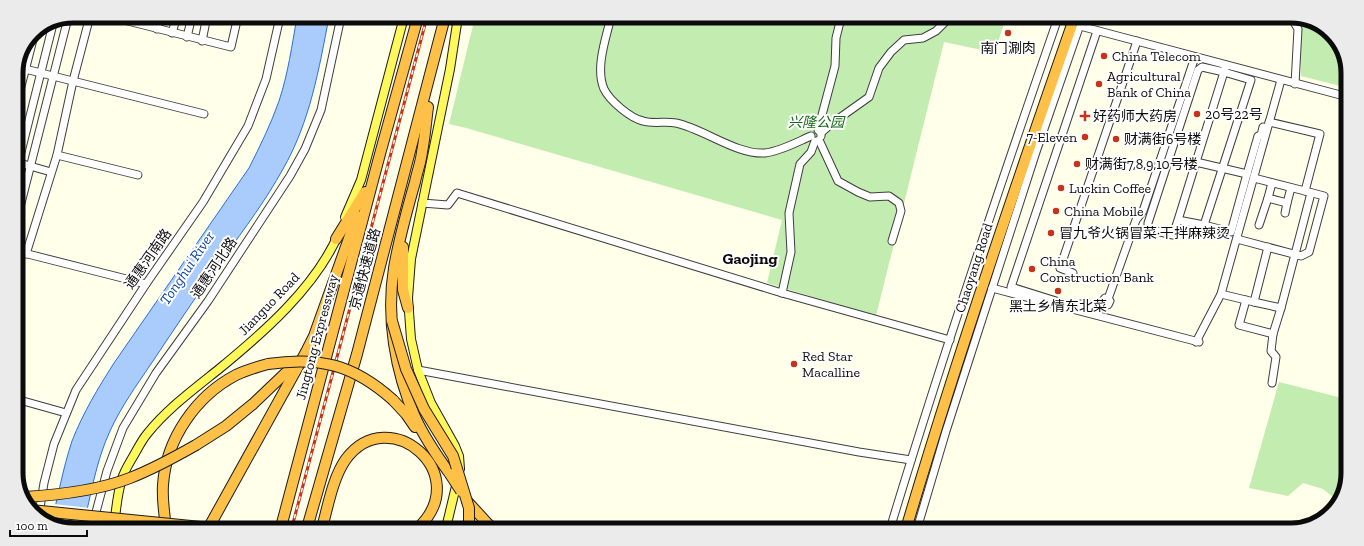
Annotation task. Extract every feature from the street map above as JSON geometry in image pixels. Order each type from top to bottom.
[{"type":"highway","points":[[211,523],[306,352],[321,319],[365,192],[380,154],[416,23]]},
{"type":"highway","name":"京通快速道路","points":[[308,523],[357,354],[444,23]]},
{"type":"highway","name":"Chaoyang Road","points":[[903,523],[931,427],[1027,135],[1066,23]]},
{"type":"highway","name":"Chaoyang Road","points":[[908,523],[936,428],[1006,215],[1066,23]]},
{"type":"highway","points":[[432,71],[422,153],[394,270],[392,321],[402,381],[416,418],[434,450]]},
{"type":"highway","name":"Jingtong Expressway","points":[[281,523],[380,154]]},
{"type":"highway","points":[[336,239],[365,192]]},
{"type":"highway","points":[[405,221],[403,290],[408,308]]},
{"type":"highway","points":[[392,321],[406,369],[424,408],[453,456],[469,508],[469,523]]},
{"type":"highway","points":[[29,497],[79,491],[130,478],[177,456],[226,426],[253,404],[306,352]]},
{"type":"highway","points":[[166,523],[163,484],[169,453],[175,437],[200,401],[222,384],[237,375],[268,364],[287,361],[321,363],[342,368],[372,382],[393,400],[406,414],[434,450],[467,501],[487,523]]},
{"type":"highway","points":[[323,523],[338,473],[346,458],[357,447],[370,440],[382,438],[394,439],[415,447],[426,458],[435,473],[437,485],[433,509],[422,523]]},
{"type":"highway","points":[[41,511],[161,523]]},
{"type":"main road","name":"Jianguo Road","points":[[114,523],[122,479],[131,459],[146,435],[168,411],[274,321],[300,294],[320,267],[336,239],[361,180],[402,23]]},
{"type":"main road","points":[[447,523],[459,476],[459,456],[431,403],[418,370],[411,339],[408,308],[408,285],[411,259],[450,69],[457,23]]},
{"type":"street","points":[[26,254],[57,155],[73,81],[88,23]]},
{"type":"street","points":[[138,23],[187,37],[231,47],[236,23]]},
{"type":"street","points":[[157,28],[158,23]]},
{"type":"street","points":[[172,33],[175,23]]},
{"type":"street","points":[[187,37],[190,23]]},
{"type":"street","points":[[202,40],[206,23]]},
{"type":"street","name":"通惠河南路","points":[[40,510],[44,483],[54,444],[76,390],[85,374],[203,202],[248,126],[266,78],[278,23]]},
{"type":"street","name":"通惠河北路","points":[[93,523],[107,471],[123,428],[156,374],[212,295],[285,183],[305,149],[321,110],[340,23]]},
{"type":"street","points":[[610,23],[600,67],[604,88],[613,102],[623,110],[643,121],[675,123],[686,126],[748,152],[766,153],[817,136],[831,124],[869,97],[879,68],[891,52],[904,40],[923,38],[936,31],[944,23]]},
{"type":"street","points":[[782,293],[791,252],[789,213],[800,164],[811,152],[817,136],[835,66],[836,38],[840,23]]},
{"type":"street","name":"Chaoyang Road","points":[[919,523],[946,431],[992,288],[1066,23]]},
{"type":"street","name":"Chaoyang Road","points":[[892,523],[1014,144],[1066,23]]},
{"type":"street","points":[[1075,23],[1097,31],[1195,57],[1252,80],[1204,226]]},
{"type":"street","points":[[1295,23],[1298,29],[1295,84]]},
{"type":"street","points":[[23,196],[67,24]]},
{"type":"street","points":[[23,140],[52,28]]},
{"type":"street","points":[[1097,31],[1011,287],[1072,306],[1106,302],[1136,220],[1143,211],[1195,57]]},
{"type":"street","points":[[1073,273],[1060,268],[1137,41]]},
{"type":"street","points":[[23,77],[32,44]]},
{"type":"street","points":[[1225,68],[1173,235],[1148,229],[1148,222],[1198,70],[1202,67],[1225,68],[1341,95]]},
{"type":"street","points":[[25,69],[204,114]]},
{"type":"street","points":[[1178,220],[1231,232],[1281,80]]},
{"type":"street","points":[[1268,119],[1320,134],[1295,254],[1273,334],[1271,351],[1276,358],[1272,383]]},
{"type":"street","points":[[817,136],[838,181],[870,197],[889,196],[899,203],[901,211],[892,241]]},
{"type":"street","points":[[57,155],[138,175]]},
{"type":"street","points":[[1196,162],[1324,196],[1309,252],[1301,256],[1237,238]]},
{"type":"street","points":[[23,164],[51,172]]},
{"type":"street","points":[[992,288],[1198,342],[1221,294],[1237,238],[1250,176]]},
{"type":"street","points":[[1260,225],[1272,183]]},
{"type":"street","points":[[1284,214],[1291,188]]},
{"type":"street","points":[[422,203],[448,205],[457,193],[738,280],[950,340]]},
{"type":"street","points":[[1268,198],[1287,203]]},
{"type":"street","points":[[1254,302],[1268,247]]},
{"type":"street","points":[[23,253],[146,284]]},
{"type":"street","points":[[1221,294],[1281,308]]},
{"type":"street","points":[[1246,300],[1240,325],[1273,334]]},
{"type":"street","points":[[418,370],[859,452],[911,460]]},
{"type":"street","points":[[23,401],[66,413]]},
{"type":"green space","name":"兴隆公园","points":[[474,23],[1004,23],[996,53],[944,42],[876,316],[767,283],[782,220],[449,124]]},
{"type":"green space","points":[[1299,24],[1319,31],[1331,43],[1339,60],[1341,70],[1341,86],[1301,76]]},
{"type":"green space","points":[[1279,382],[1341,398],[1341,480],[1334,498],[1323,489],[1303,483],[1288,496],[1249,488]]},
{"type":"water","name":"Tonghui River","points":[[296,23],[328,23],[307,114],[283,169],[262,203],[187,310],[119,414],[105,442],[101,454],[84,523],[66,523],[52,518],[72,441],[91,401],[114,363],[249,168],[279,101],[290,59]]},
{"type":"pier","points":[[54,504],[90,508],[86,523],[66,523],[50,518]]},
{"type":"railway","points":[[293,523],[425,23]]},
{"type":"place","name":"南门涮肉","points":[[1008,33]]},
{"type":"place","name":"China Telecom","points":[[1104,56]]},
{"type":"place","name":"Agricultural Bank of China","points":[[1099,84]]},
{"type":"place","name":"20号22号","points":[[1197,114]]},
{"type":"place","name":"好药师大药房","points":[[1085,116]]},
{"type":"place","name":"7-Eleven","points":[[1085,137]]},
{"type":"place","name":"财满街6号楼","points":[[1116,139]]},
{"type":"place","name":"财满街7,8,9,10号楼","points":[[1077,164]]},
{"type":"place","name":"Luckin Coffee","points":[[1061,188]]},
{"type":"place","name":"China Mobile","points":[[1056,211]]},
{"type":"place","name":"冒九爷火锅冒菜·干拌麻辣烫","points":[[1051,233]]},
{"type":"place","name":"China Construction Bank","points":[[1032,269]]},
{"type":"place","name":"黑土乡情东北菜","points":[[1058,291]]},
{"type":"place","name":"Red Star Macalline","points":[[794,364]]},
{"type":"district","name":"Gaojing","points":[[750,258]]}]
